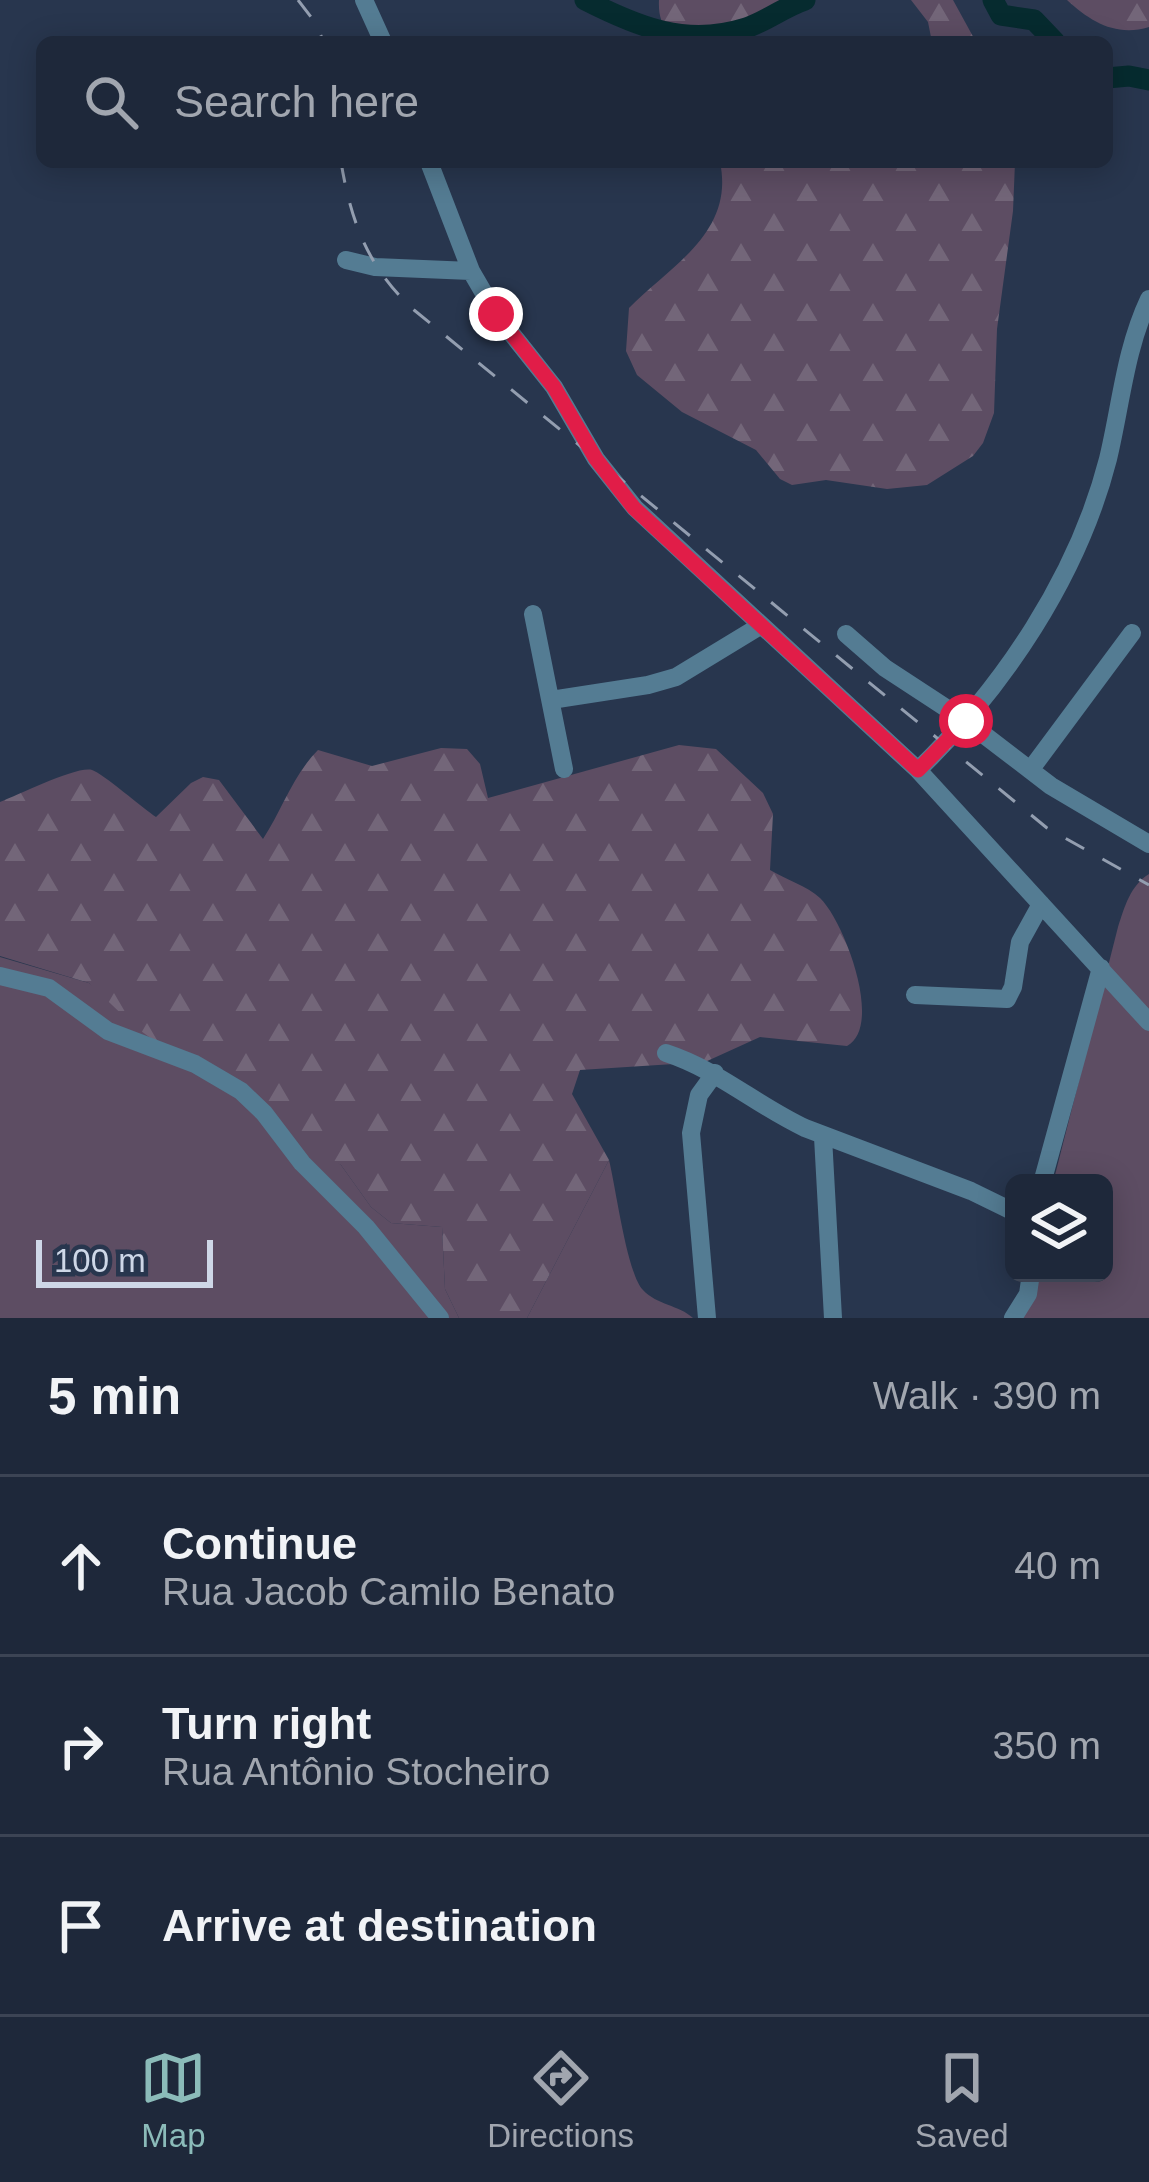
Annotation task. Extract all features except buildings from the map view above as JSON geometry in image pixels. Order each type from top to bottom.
[{"type":"street","points":[[364,0],[379,36]]},
{"type":"street","points":[[431,168],[471,271],[496,314],[554,387],[634,508],[918,770],[1149,1022]]},
{"type":"street","points":[[346,260],[391,268],[471,271]]},
{"type":"street","points":[[918,770],[966,721],[1041,613],[1095,504],[1125,373],[1149,299]]},
{"type":"street","points":[[533,614],[564,769]]},
{"type":"street","points":[[551,700],[676,676],[760,626]]},
{"type":"street","points":[[1030,769],[1132,633]]},
{"type":"street","points":[[846,634],[885,668],[1098,817],[1143,840],[1149,820]]},
{"type":"street","points":[[915,995],[1007,999],[1020,942],[1041,904]]},
{"type":"street","points":[[1044,1174],[1101,968]]},
{"type":"street","points":[[0,976],[49,988],[108,1031],[195,1064],[241,1091],[366,1228],[440,1318]]},
{"type":"street","points":[[666,1053],[715,1073],[778,1116],[1005,1208]]},
{"type":"street","points":[[706,1318],[691,1132],[699,1095],[715,1073]]},
{"type":"street","points":[[824,1136],[833,1318]]},
{"type":"street","points":[[1013,1318],[1030,1282]]},
{"type":"green space","points":[[659,0],[797,0],[715,36],[675,35],[663,23]]},
{"type":"green space","points":[[911,0],[953,0],[973,36],[931,36],[928,22]]},
{"type":"green space","points":[[1067,0],[1149,0],[1149,27],[1105,26]]},
{"type":"green space","points":[[720,168],[1015,168],[997,329],[994,413],[973,456],[927,485],[887,489],[826,480],[792,485],[780,479],[756,450],[682,412],[637,375],[626,351],[629,308],[696,246],[718,209]]},
{"type":"green space","points":[[679,745],[716,749],[763,793],[773,814],[770,870],[820,898],[830,910],[856,973],[862,1018],[857,1035],[847,1046],[760,1037],[705,1062],[580,1070],[572,1094],[609,1160],[527,1318],[459,1318],[445,1289],[442,1227],[391,1223],[371,1207],[341,1165],[296,1143],[134,1026],[89,983],[0,956],[0,802],[74,772],[92,770],[156,817],[191,783],[203,777],[219,780],[263,839],[318,750],[372,766],[441,748],[467,749],[480,764],[488,798]]},
{"type":"green space","points":[[1149,874],[1149,1318],[1015,1318],[1030,1282],[1113,1282],[1113,1174],[1055,1174],[1118,927]]},
{"type":"green space","points":[[0,957],[89,983],[341,1165],[371,1207],[391,1223],[442,1227],[445,1289],[459,1318],[0,1318]]},
{"type":"green space","points":[[609,1160],[637,1281],[649,1295],[693,1318],[527,1318]]},
{"type":"waterway","points":[[585,0],[643,26],[683,35],[746,28],[805,0]]},
{"type":"waterway","points":[[993,0],[1001,15],[1034,20],[1049,36]]},
{"type":"waterway","points":[[1113,77],[1149,80]]},
{"type":"railway","points":[[298,0],[321,36]]},
{"type":"railway","points":[[342,168],[350,205],[373,261],[414,310],[1047,828],[1149,885]]},
{"type":"route","points":[[496,314],[554,387],[596,459],[634,508],[918,770],[966,721]]}]
